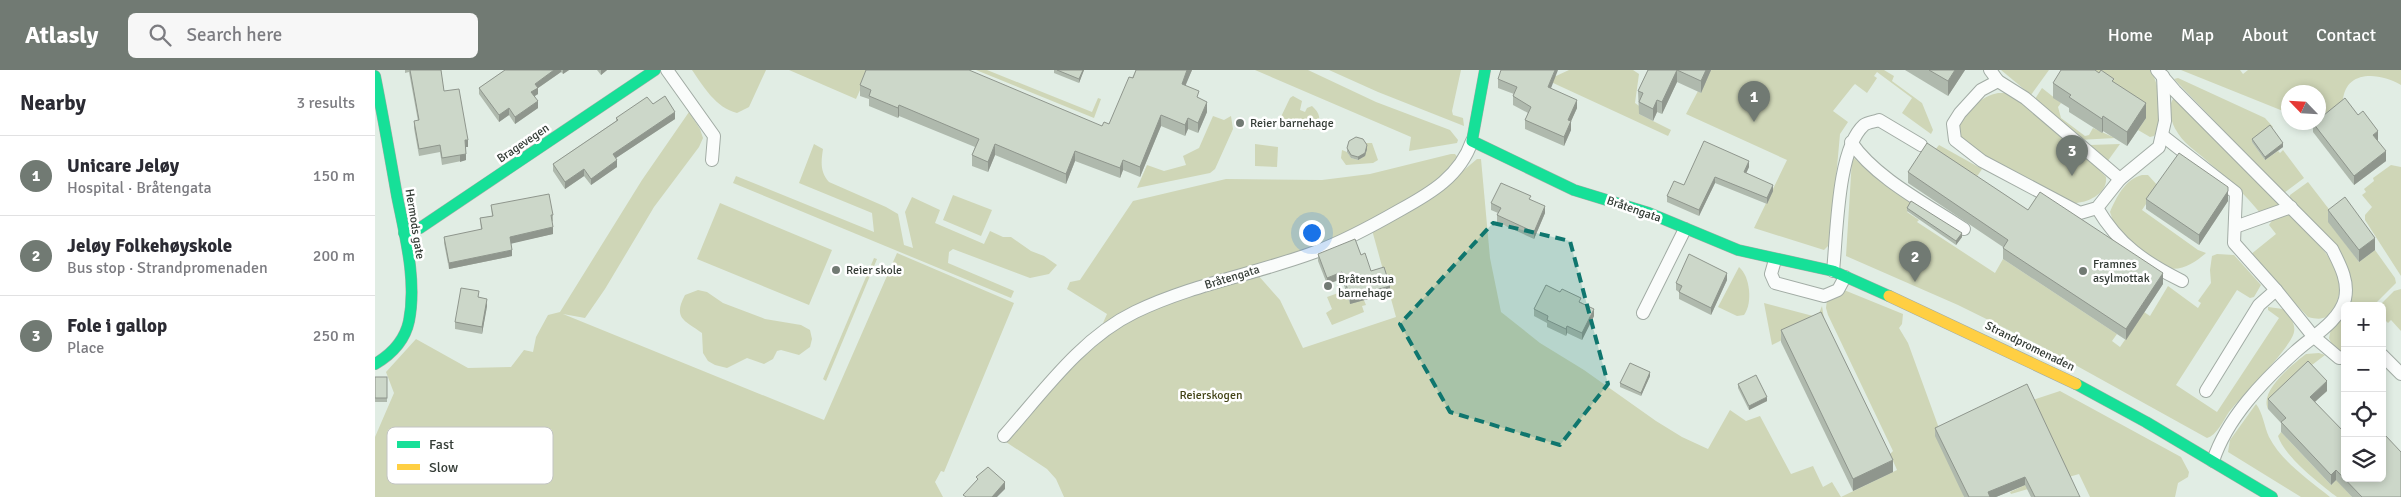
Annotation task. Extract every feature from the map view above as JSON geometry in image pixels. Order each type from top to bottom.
[{"type":"street","name":"Bragevegen","points":[[404,233],[420,228],[655,70]]},
{"type":"street","name":"Bråtengata","points":[[1485,70],[1473,142],[1574,190],[1632,207],[1738,250],[1759,256]]},
{"type":"street","name":"Hermods gate","points":[[375,76],[404,233],[411,304],[405,334],[387,358],[375,364]]},
{"type":"street","name":"Strandpromenaden","points":[[1759,256],[1833,271],[1922,310],[2080,386],[2213,461],[2272,497]]},
{"type":"lane","points":[[667,70],[714,136],[712,160]]},
{"type":"lane","points":[[1990,70],[1998,81],[2025,98],[2120,179]]},
{"type":"lane","points":[[1998,81],[1981,90],[1960,113],[1953,124],[1955,140],[1982,161],[2070,209],[2080,212],[2097,208],[2120,179],[2159,147],[2165,121],[2163,72]]},
{"type":"lane","points":[[2163,72],[2332,249],[2342,268],[2346,285],[2345,301],[2334,318],[2255,393],[2227,430],[2213,461]]},
{"type":"lane","points":[[1833,271],[1845,164],[1851,142],[1865,124],[1879,120],[1921,145]]},
{"type":"lane","points":[[2163,136],[2236,193],[2234,243],[2276,290],[2313,336],[2341,358]]},
{"type":"lane","name":"Bråtengata","points":[[1003,436],[1064,368],[1104,331],[1119,321],[1177,294],[1314,252],[1347,239],[1411,204],[1453,175],[1466,158],[1473,142]]},
{"type":"lane","points":[[1851,142],[1860,155],[1873,168],[1964,229]]},
{"type":"lane","points":[[2097,208],[2110,230],[2138,256],[2182,281]]},
{"type":"lane","points":[[2235,227],[2291,208]]},
{"type":"lane","points":[[1643,313],[1685,229]]},
{"type":"lane","points":[[1775,260],[1771,274],[1775,283],[1823,296],[1839,290],[1845,277]]},
{"type":"lane","points":[[2206,391],[2259,305],[2276,290]]},
{"type":"lane","points":[[2386,359],[2401,374]]},
{"type":"highlighted area","points":[[1493,223],[1570,241],[1608,384],[1560,445],[1450,412],[1400,324]]},
{"type":"green space","points":[[692,70],[766,70],[749,107],[737,113],[716,101]]},
{"type":"green space","points":[[789,70],[869,70],[856,99]]},
{"type":"green space","points":[[976,70],[987,70],[1092,112],[1098,98],[1101,99],[1094,118]]},
{"type":"green space","points":[[1255,70],[1308,70],[1376,102],[1450,130],[1458,140],[1457,143],[1409,151],[1411,137]]},
{"type":"green space","points":[[1329,70],[1461,70],[1452,111],[1453,115],[1463,118],[1464,126],[1378,92]]},
{"type":"green space","points":[[1525,70],[1556,76],[1569,70],[1633,70],[1639,74],[1635,103],[1642,108],[1639,114],[1671,130],[1668,136]]},
{"type":"green space","points":[[1710,70],[1884,70],[1894,76],[1892,81],[1922,103],[1933,130],[1931,134],[1902,113],[1912,98],[1877,72],[1874,76],[1877,78],[1867,93],[1855,84],[1853,86],[1833,111],[1848,122],[1840,134],[1831,234],[1828,246],[1824,250],[1754,228],[1787,160],[1686,114],[1698,91],[1701,93]]},
{"type":"green space","points":[[2001,70],[2049,70],[2031,95]]},
{"type":"green space","points":[[2072,70],[2151,70],[2157,85],[2160,103],[2159,121],[2154,136],[2150,137],[2138,130],[2146,118]]},
{"type":"green space","points":[[2181,70],[2240,70],[2243,74],[2248,70],[2401,70],[2401,85],[2374,76],[2356,79],[2345,91],[2343,101],[2326,113],[2326,85],[2281,85],[2281,110]]},
{"type":"green space","points":[[2178,78],[2265,118],[2273,127],[2252,142],[2265,160],[2278,151],[2280,153],[2283,150],[2304,178],[2284,193],[2174,79]]},
{"type":"green space","points":[[2042,88],[2061,103],[2058,107],[2061,118],[2085,136],[2089,135],[2093,128],[2115,138],[2079,140],[2035,99]]},
{"type":"green space","points":[[1998,93],[2007,93],[2018,99],[2092,162],[2106,177],[2104,188],[2091,199],[2074,203],[1964,143],[1959,132],[1959,125],[1963,117],[1975,104]]},
{"type":"green space","points":[[1293,96],[1302,101],[1300,110],[1305,112],[1307,108],[1312,106],[1317,111],[1319,120],[1315,129],[1305,130],[1281,124],[1279,121],[1290,98]]},
{"type":"green space","points":[[2174,98],[2281,206],[2261,214],[2235,186],[2185,142],[2176,130],[2171,118],[2170,109]]},
{"type":"green space","points":[[689,112],[700,129],[703,138],[699,147],[654,207],[605,289],[585,318],[563,314],[824,420],[897,253],[1014,303],[944,472],[941,471],[935,482],[943,497],[375,497],[375,437],[394,393],[386,372],[416,339],[468,368],[511,367],[524,350],[533,352],[536,337],[548,315],[560,312],[642,180]]},
{"type":"green space","points":[[1213,116],[1224,120],[1231,116],[1233,129],[1215,169],[1210,173],[1137,188],[1147,165],[1164,171],[1186,165],[1183,156],[1199,148]]},
{"type":"green space","points":[[1363,143],[1372,143],[1378,160],[1373,163],[1346,165],[1341,158],[1342,150],[1347,152],[1351,158],[1358,160],[1365,156]]},
{"type":"green space","points":[[814,144],[823,149],[822,167],[829,182],[898,214],[904,245],[913,248],[905,212],[912,197],[940,210],[935,223],[984,244],[990,231],[1003,237],[1011,237],[1031,251],[1044,256],[1057,265],[1049,274],[1030,278],[953,249],[949,252],[948,263],[1014,291],[1011,298],[733,183],[736,176],[874,232],[872,213],[799,183]]},
{"type":"green space","points":[[1255,144],[1278,147],[1277,167],[1255,166]]},
{"type":"green space","points":[[2120,144],[2107,162],[2089,145]]},
{"type":"green space","points":[[1939,145],[1982,169],[1976,178],[1932,154]]},
{"type":"green space","points":[[1455,154],[1459,159],[1440,181],[1350,233],[1103,323],[1107,314],[1067,289],[1070,282],[1080,280],[1133,201],[1226,179],[1322,180],[1370,174]]},
{"type":"green space","points":[[1854,158],[1873,175],[1913,203],[1907,212],[1919,220],[1917,222],[1995,273],[2003,259],[2117,334],[2112,341],[2120,347],[2144,312],[2150,316],[2168,286],[2198,308],[2201,303],[2198,301],[2211,283],[2212,256],[2217,254],[2234,255],[2261,285],[2254,297],[2250,298],[2237,290],[2176,385],[2217,412],[2279,318],[2268,310],[2268,307],[2283,309],[2293,322],[2294,332],[2285,349],[2276,360],[2229,412],[2217,431],[2207,438],[2041,346],[1958,305],[1846,256],[1852,159]]},
{"type":"green space","name":"Reierskogen","points":[[1477,159],[1481,159],[1490,258],[1501,312],[1540,343],[1584,370],[1656,421],[1682,437],[1708,449],[1730,410],[1746,421],[1760,416],[1791,474],[1813,466],[1823,487],[1832,482],[1841,497],[1064,497],[1056,479],[1047,469],[1006,442],[1061,375],[1111,332],[1149,311],[1257,274],[1280,300],[1303,348],[1396,317],[1372,230],[1451,181]]},
{"type":"green space","points":[[2391,165],[2401,167],[2401,276],[2365,220],[2365,215],[2372,207],[2362,195],[2366,192],[2364,189],[2374,181],[2373,178]]},
{"type":"green space","points":[[2142,175],[2148,175],[2158,186],[2142,210],[2198,250],[2206,253],[2183,267],[2168,268],[2147,256],[2120,232],[2110,212],[2126,185],[2131,180]]},
{"type":"green space","points":[[2308,182],[2335,217],[2329,222],[2359,262],[2375,250],[2395,278],[2396,283],[2377,302],[2349,302],[2351,290],[2350,275],[2344,261],[2324,234],[2290,199],[2290,195]]},
{"type":"green space","points":[[953,195],[992,210],[981,236],[943,220]]},
{"type":"green space","points":[[720,203],[832,250],[809,305],[697,259]]},
{"type":"green space","points":[[2289,214],[2319,245],[2335,268],[2339,281],[2339,294],[2334,308],[2326,317],[2316,319],[2308,317],[2250,255],[2276,234],[2269,225],[2273,219]]},
{"type":"green space","points":[[874,258],[877,259],[826,381],[823,379]]},
{"type":"green space","points":[[1739,267],[1743,271],[1748,283],[1749,304],[1744,315],[1737,316],[1718,307]]},
{"type":"green space","points":[[1358,286],[1366,305],[1362,306],[1364,312],[1332,325],[1326,313],[1332,309],[1327,297]]},
{"type":"green space","points":[[2401,289],[2401,331],[2391,320],[2388,323],[2386,321],[2386,302],[2383,302],[2394,291]]},
{"type":"green space","points":[[698,290],[707,292],[723,303],[765,319],[801,325],[810,330],[812,339],[810,347],[799,355],[781,350],[777,351],[773,359],[764,364],[747,358],[727,368],[715,365],[708,361],[703,353],[702,333],[686,322],[680,314],[681,303],[685,295]]},
{"type":"green space","points":[[1844,290],[1903,314],[1902,324],[1899,328],[1908,343],[1964,497],[1841,497],[1897,470],[1890,454],[1893,451],[1828,315],[1826,308],[1827,299]]},
{"type":"green space","points":[[1764,303],[1813,316],[1818,316],[1822,306],[1824,319],[1772,345]]},
{"type":"green space","points":[[2341,316],[2341,352],[2332,345],[2329,338],[2331,329]]},
{"type":"green space","points":[[2319,353],[2325,355],[2308,368],[2268,409],[2268,394],[2279,378],[2306,354]]},
{"type":"green space","points":[[2060,391],[2181,457],[2189,472],[2188,477],[2178,483],[2175,497],[2090,497],[2079,474],[2011,494],[2010,492],[2027,484],[2030,401]]},
{"type":"green space","points":[[2256,404],[2274,446],[2296,470],[2330,497],[2301,497],[2228,452],[2230,440]]},
{"type":"green space","points":[[2281,432],[2331,485],[2339,477],[2342,486],[2352,497],[2337,497],[2303,469],[2282,444],[2278,436]]},
{"type":"building","points":[[410,70],[441,70],[444,91],[459,89],[468,140],[465,140],[466,154],[442,158],[440,145],[419,149],[414,121],[419,120]]},
{"type":"building","points":[[505,70],[554,70],[535,84],[538,88],[531,92],[538,101],[515,117],[509,108],[499,115],[479,88]]},
{"type":"building","points":[[866,70],[969,70],[1102,126],[1104,122],[1109,124],[1129,77],[1133,78],[1136,70],[1187,70],[1182,84],[1199,91],[1197,97],[1207,102],[1198,123],[1188,118],[1185,125],[1161,115],[1140,167],[1123,160],[1120,168],[1075,151],[1066,174],[995,144],[988,162],[972,155],[979,139],[899,105],[898,108],[869,96],[871,90],[860,85]]},
{"type":"building","points":[[1057,70],[1083,70],[1079,79]]},
{"type":"building","points":[[1501,70],[1555,70],[1548,87],[1577,100],[1568,120],[1571,121],[1564,137],[1525,120],[1531,107],[1513,96],[1517,87],[1498,79]]},
{"type":"building","points":[[1648,70],[1677,70],[1662,102],[1657,100],[1653,109],[1639,102],[1643,93],[1638,91]]},
{"type":"building","points":[[1677,70],[1706,70],[1701,81]]},
{"type":"building","points":[[1929,70],[1955,70],[1948,81]]},
{"type":"building","points":[[2061,70],[2095,70],[2099,73],[2101,70],[2114,79],[2112,81],[2146,103],[2127,132],[2103,116],[2102,119],[2069,97],[2071,95],[2053,83]]},
{"type":"building","points":[[665,96],[675,112],[613,154],[617,160],[591,179],[584,169],[565,182],[553,164],[618,120],[616,118],[647,97],[653,104]]},
{"type":"building","points":[[2345,98],[2358,115],[2363,111],[2378,131],[2373,135],[2386,151],[2354,176],[2318,130],[2326,130],[2326,113]]},
{"type":"building","points":[[2270,125],[2283,143],[2265,157],[2252,139]]},
{"type":"building","points":[[1356,137],[1363,139],[1367,145],[1365,153],[1358,157],[1351,155],[1347,148],[1349,141]]},
{"type":"building","points":[[1704,141],[1749,161],[1744,172],[1773,185],[1767,198],[1715,177],[1699,210],[1667,196],[1674,181],[1684,185]]},
{"type":"building","points":[[1927,143],[2028,210],[2040,192],[2163,273],[2126,329],[2003,248],[2008,240],[1908,172]]},
{"type":"building","points":[[2179,153],[2228,187],[2228,191],[2199,235],[2146,199]]},
{"type":"building","points":[[1501,183],[1531,196],[1529,199],[1545,206],[1534,232],[1497,215],[1501,208],[1491,203]]},
{"type":"building","points":[[549,194],[553,227],[510,237],[512,250],[449,263],[444,237],[482,229],[480,218],[493,216],[491,205]]},
{"type":"building","points":[[2345,197],[2375,238],[2359,250],[2328,210]]},
{"type":"building","points":[[1911,201],[1962,233],[1956,241],[1907,208]]},
{"type":"building","points":[[1355,239],[1361,255],[1365,253],[1371,271],[1384,267],[1390,286],[1350,297],[1342,272],[1327,278],[1318,254]]},
{"type":"building","points":[[1689,254],[1727,273],[1711,308],[1679,292],[1682,286],[1676,283]]},
{"type":"building","points":[[1546,285],[1560,292],[1562,289],[1581,298],[1579,302],[1594,309],[1582,333],[1567,326],[1566,329],[1547,320],[1548,316],[1534,309]]},
{"type":"building","points":[[461,288],[479,291],[478,297],[487,299],[482,327],[455,322]]},
{"type":"building","points":[[1821,312],[1893,460],[1853,479],[1781,330]]},
{"type":"building","points":[[2308,361],[2327,381],[2310,397],[2341,429],[2341,475],[2336,470],[2331,475],[2281,422],[2286,418],[2268,399]]},
{"type":"building","points":[[1630,363],[1650,372],[1641,393],[1620,383]]},
{"type":"building","points":[[1756,375],[1767,397],[1749,406],[1738,384]]},
{"type":"building","points":[[375,377],[387,377],[387,398],[375,398]]},
{"type":"building","points":[[2027,384],[2080,497],[2035,497],[2025,477],[1988,492],[1990,497],[1969,497],[1935,428]]},
{"type":"building","points":[[2386,436],[2401,452],[2401,497],[2362,497],[2348,482],[2386,482]]},
{"type":"building","points":[[988,467],[1005,482],[992,497],[966,497],[963,495],[978,479],[976,477]]},
{"type":"traffic: fast","points":[[404,233],[420,228],[655,70]]},
{"type":"traffic: fast","points":[[1485,70],[1472,141],[1574,190],[1649,213],[1738,250],[1833,271],[1889,296]]},
{"type":"traffic: fast","points":[[375,76],[406,242],[412,290],[407,328],[401,340],[392,351],[375,364]]},
{"type":"traffic: fast","points":[[2076,384],[2146,422],[2272,497]]},
{"type":"traffic: slow","points":[[1889,296],[2076,384]]},
{"type":"place","name":"Unicare Jeløy","points":[[1754,122]]},
{"type":"place","name":"Reier barnehage","points":[[1240,123]]},
{"type":"place","name":"Fole i gallop","points":[[2072,176]]},
{"type":"place","name":"Reier skole","points":[[836,270]]},
{"type":"place","name":"Framnes asylmottak","points":[[2083,271]]},
{"type":"place","name":"Jeløy Folkehøyskole","points":[[1915,282]]},
{"type":"place","name":"Bråtenstua barnehage","points":[[1328,286]]}]
